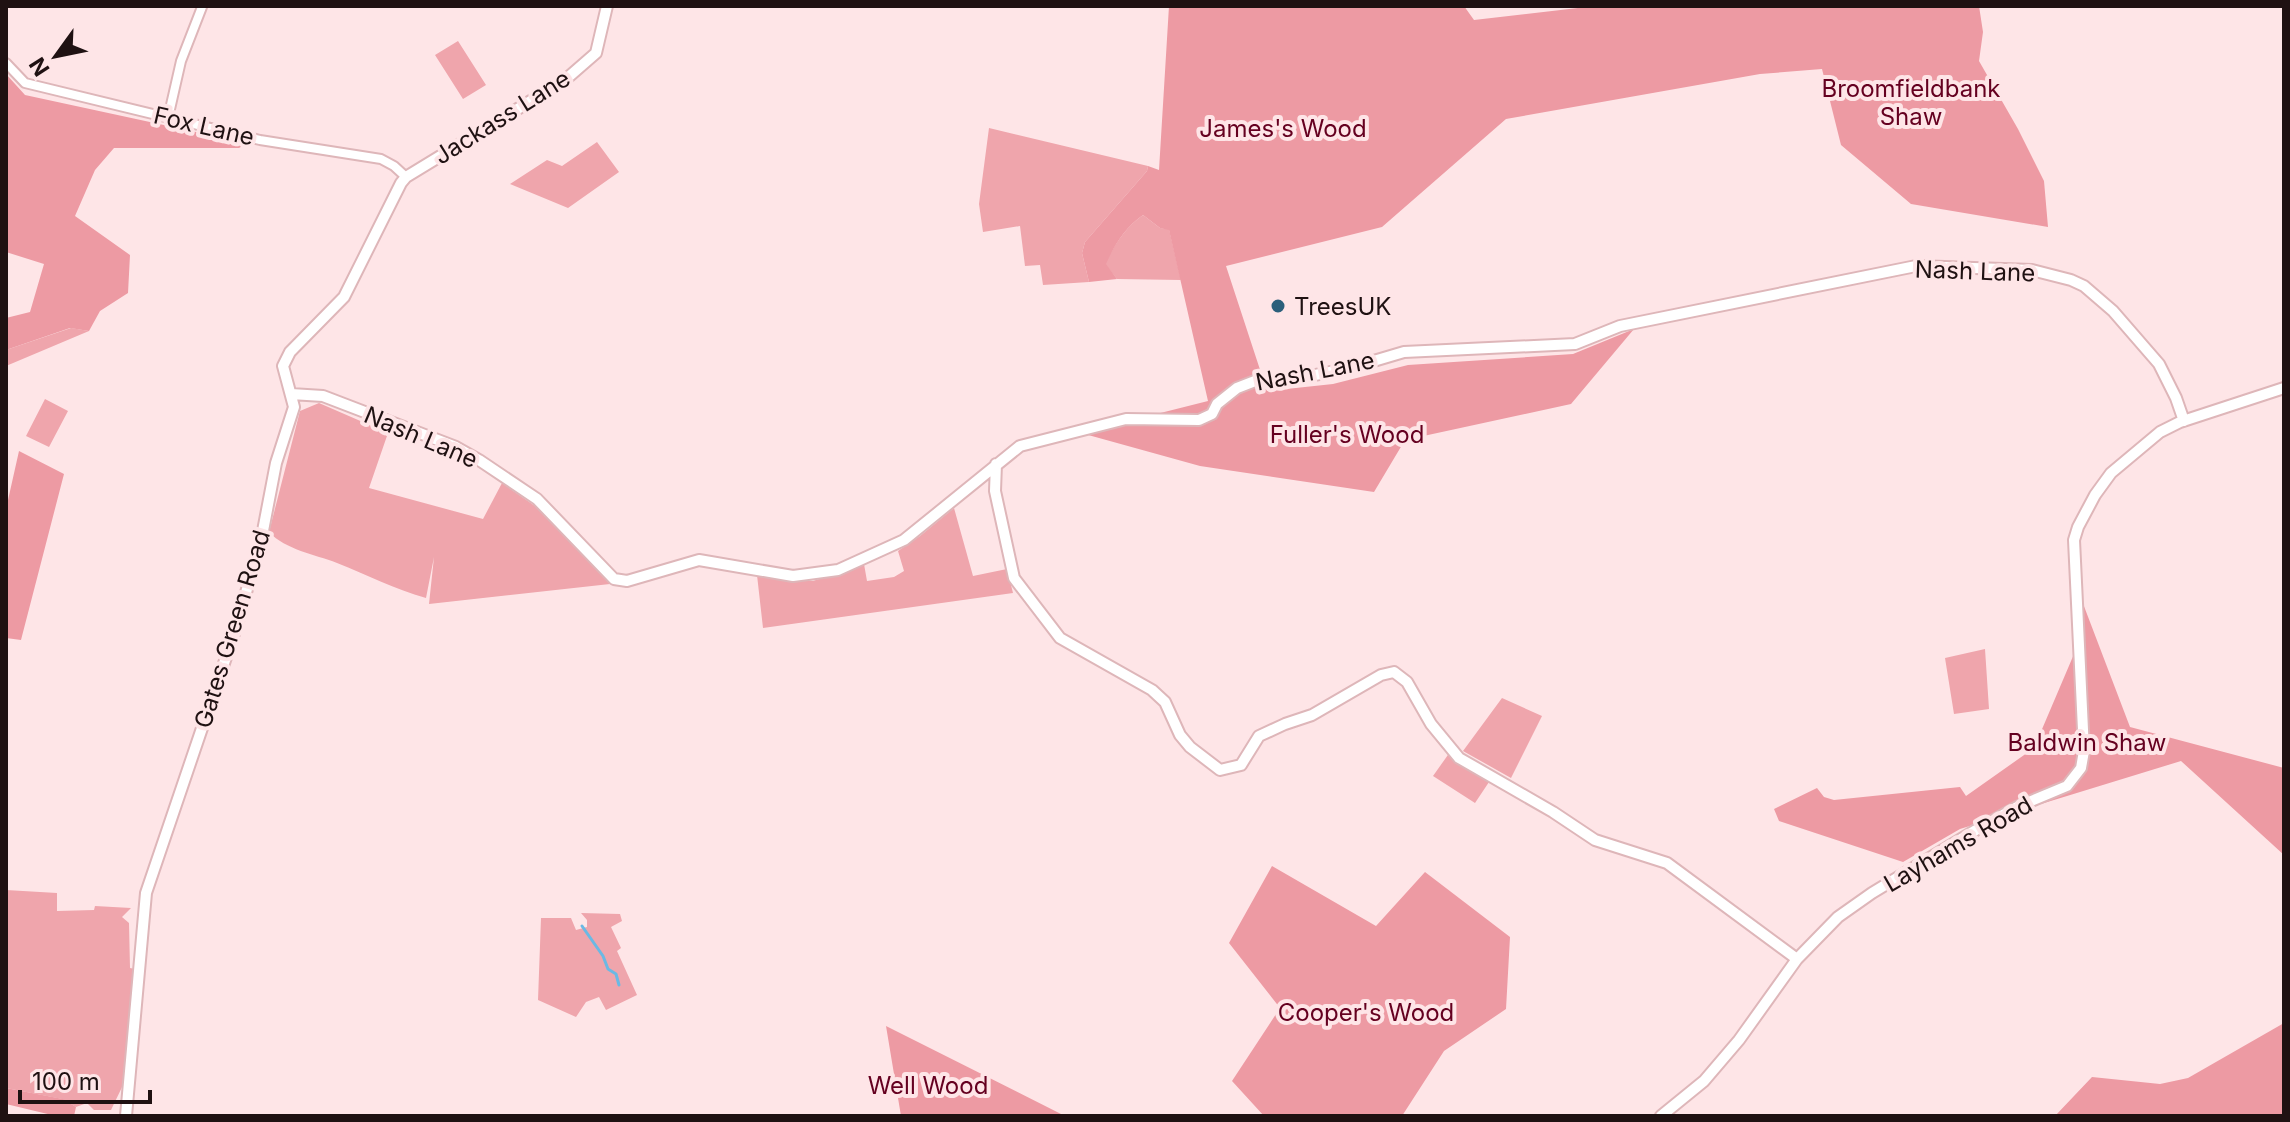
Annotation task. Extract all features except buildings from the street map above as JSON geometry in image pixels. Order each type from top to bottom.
[{"type":"street","name":"Jackass Lane","points":[[406,177],[565,80],[596,53],[607,6]]},
{"type":"street","points":[[168,118],[181,61],[202,7]]},
{"type":"street","name":"Fox Lane","points":[[6,63],[25,83],[260,140],[381,159],[406,177]]},
{"type":"street","name":"Gates Green Road","points":[[126,1116],[146,893],[236,628],[262,536],[276,463],[294,407],[284,375],[286,360],[344,297],[406,177]]},
{"type":"street","name":"Nash Lane","points":[[291,394],[323,396],[468,453],[537,499],[614,579],[627,581],[699,560],[793,576],[838,570],[904,540],[1020,446],[1126,419],[1199,420],[1212,414],[1217,404],[1237,388],[1255,381],[1300,378],[1350,368],[1404,352],[1575,344],[1620,326],[1916,266],[2032,270],[2084,286],[2113,311],[2159,364],[2184,421]]},
{"type":"street","name":"Layhams Road","points":[[1661,1116],[1704,1081],[1739,1040],[1797,959],[1838,917],[1872,893],[2017,807],[2060,789],[2076,776],[2084,751],[2074,546],[2076,532],[2098,489],[2111,473],[2153,436],[2184,421],[2284,388]]},
{"type":"street","points":[[996,464],[995,491],[1014,578],[1041,615],[1069,644],[1152,690],[1165,702],[1180,735],[1190,747],[1220,770],[1241,765],[1259,736],[1312,715],[1381,675],[1394,672],[1407,682],[1431,724],[1459,758],[1595,840],[1667,863],[1797,959]]},
{"type":"street","points":[[972,484],[995,491]]},
{"type":"shaded area","points":[[458,41],[486,85],[463,99],[435,55]]},
{"type":"shaded area","points":[[989,128],[1148,166],[1147,171],[1085,242],[1082,253],[1089,282],[1043,285],[1040,265],[1025,266],[1020,226],[983,232],[979,204]]},
{"type":"shaded area","points":[[597,142],[619,172],[568,208],[510,184],[547,160],[562,166]]},
{"type":"shaded area","points":[[1143,215],[1160,228],[1169,229],[1181,280],[1117,279],[1105,264],[1121,237]]},
{"type":"shaded area","points":[[71,328],[89,331],[6,366],[6,350]]},
{"type":"shaded area","points":[[45,399],[68,411],[49,447],[26,436]]},
{"type":"shaded area","points":[[319,403],[388,433],[369,488],[483,519],[502,483],[535,506],[610,584],[429,604],[434,557],[426,598],[284,543],[269,532],[300,411]]},
{"type":"shaded area","points":[[954,508],[973,576],[1007,569],[1013,593],[763,628],[757,575],[813,581],[864,564],[867,581],[894,577],[904,571],[898,551]]},
{"type":"shaded area","points":[[1985,649],[1989,709],[1954,714],[1945,658]]},
{"type":"shaded area","points":[[1502,698],[1542,716],[1511,778],[1463,751]]},
{"type":"shaded area","points":[[1450,752],[1491,779],[1475,803],[1433,776]]},
{"type":"shaded area","points":[[6,890],[57,893],[57,911],[94,910],[95,906],[131,908],[122,917],[129,923],[130,968],[135,969],[124,1083],[111,1110],[94,1110],[87,1103],[76,1107],[62,1099],[6,1088]]},
{"type":"shaded area","points":[[581,913],[620,914],[622,921],[611,927],[621,948],[617,951],[637,995],[606,1010],[599,997],[586,1002],[576,1017],[538,1000],[541,918],[571,918],[576,930],[587,927],[587,920]]},
{"type":"green space","name":"James's Wood","points":[[1169,6],[1464,6],[1474,20],[1595,6],[1979,6],[1983,32],[1979,61],[2044,181],[2048,227],[1911,204],[1841,145],[1822,69],[1760,74],[1506,119],[1382,227],[1226,266],[1267,391],[1333,384],[1408,365],[1573,354],[1634,329],[1571,404],[1405,440],[1374,492],[1200,466],[1081,433],[1208,401],[1169,230],[1160,228],[1143,215],[1131,225],[1106,264],[1117,279],[1089,282],[1082,253],[1085,242],[1147,171],[1148,166],[1159,170]]},
{"type":"green space","points":[[6,74],[25,95],[247,143],[239,148],[114,148],[95,170],[75,216],[130,255],[128,293],[100,311],[89,331],[70,328],[6,350],[6,318],[30,312],[44,264],[6,252]]},
{"type":"green space","points":[[19,451],[64,474],[21,640],[6,638],[6,509]]},
{"type":"green space","name":"Baldwin Shaw","points":[[2074,580],[2130,727],[2284,768],[2284,855],[2181,761],[1960,829],[1903,862],[1779,821],[1774,809],[1817,788],[1824,797],[1834,800],[1960,787],[1966,796],[2034,748],[2077,647]]},
{"type":"green space","name":"Cooper's Wood","points":[[1272,866],[1376,926],[1425,872],[1510,937],[1506,1009],[1444,1051],[1402,1116],[1264,1116],[1232,1081],[1280,1008],[1229,943]]},
{"type":"green space","points":[[2284,1023],[2284,1116],[2055,1116],[2092,1077],[2160,1084],[2188,1078]]},
{"type":"green space","name":"Well Wood","points":[[886,1026],[1065,1116],[901,1116]]},
{"type":"green space","points":[[6,1088],[63,1099],[76,1107],[74,1116],[56,1116],[6,1104]]},
{"type":"waterway","points":[[582,926],[603,956],[608,969],[616,974],[619,985]]},
{"type":"place","name":"TreesUK","points":[[1278,306]]},
{"type":"park label","name":"Broomfieldbank Shaw","points":[[1911,102]]},
{"type":"park label","name":"Fuller's Wood","points":[[1347,434]]}]
